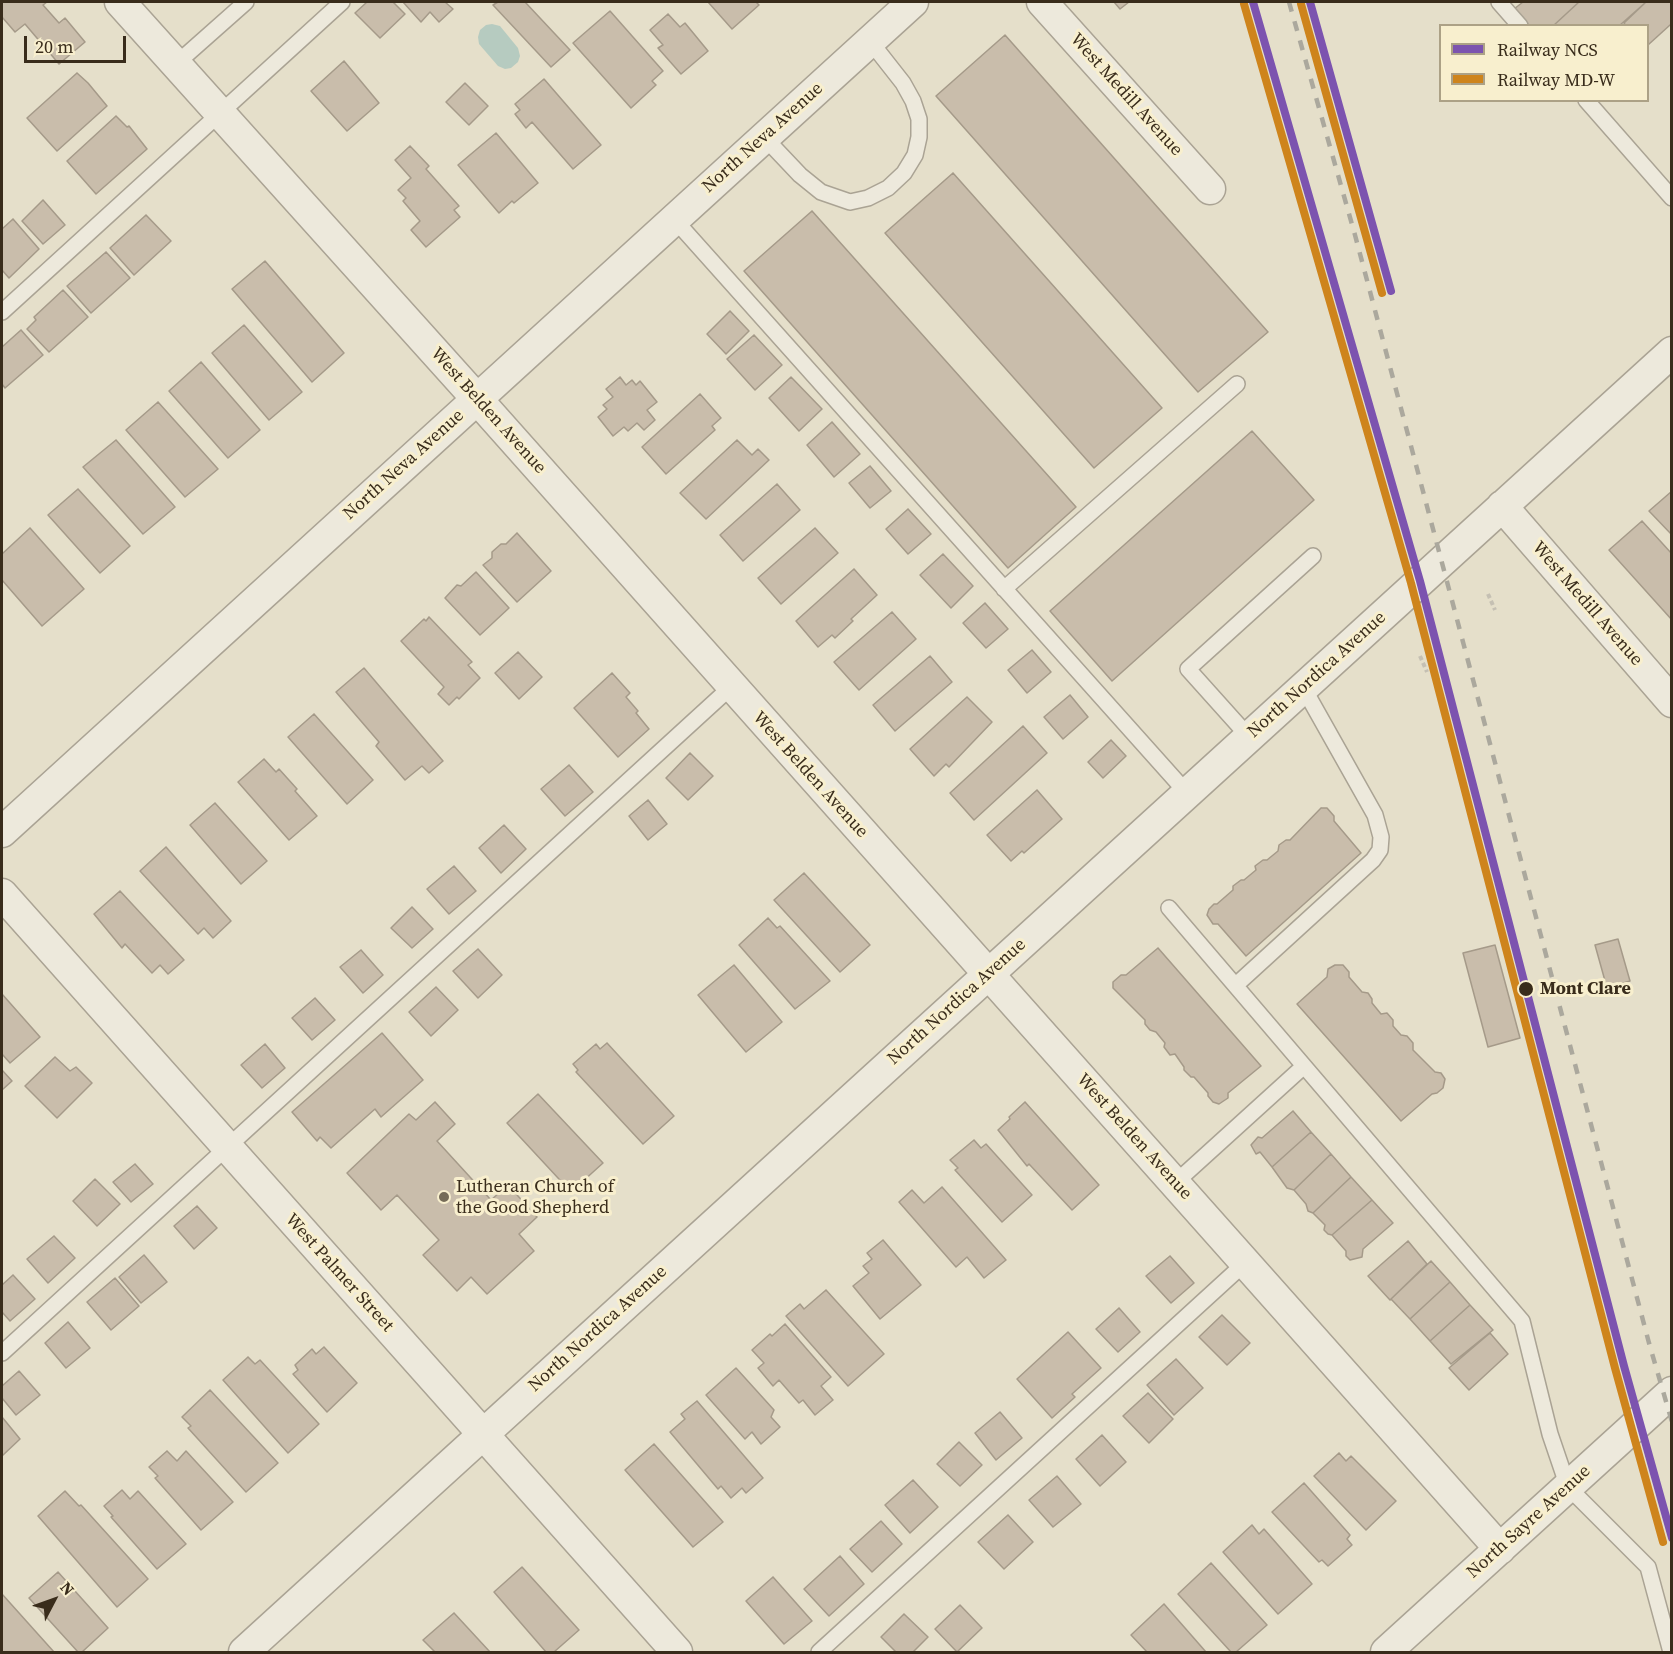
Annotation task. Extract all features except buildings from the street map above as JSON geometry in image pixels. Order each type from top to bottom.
[{"type":"street","name":"West Belden Avenue","points":[[120,2],[477,399],[1500,1549]]},
{"type":"street","name":"North Neva Avenue","points":[[2,832],[913,2]]},
{"type":"street","name":"West Medill Avenue","points":[[1042,2],[1210,189]]},
{"type":"street","name":"North Nordica Avenue","points":[[244,1653],[1671,352]]},
{"type":"street","name":"West Medill Avenue","points":[[1502,506],[1671,702]]},
{"type":"street","name":"West Palmer Street","points":[[2,894],[677,1653]]},
{"type":"street","name":"North Sayre Avenue","points":[[1386,1653],[1671,1392]]},
{"type":"lane","points":[[176,64],[246,2]]},
{"type":"lane","points":[[2,312],[342,2]]},
{"type":"lane","points":[[1499,2],[1518,24]]},
{"type":"lane","points":[[764,137],[800,176],[821,192],[850,202],[868,198],[888,188],[904,173],[915,155],[919,137],[919,119],[913,101],[904,86],[870,41]]},
{"type":"lane","points":[[1588,102],[1671,198]]},
{"type":"lane","points":[[674,219],[1187,793]]},
{"type":"lane","points":[[1004,589],[1237,384]]},
{"type":"lane","points":[[1249,737],[1188,669],[1312,556]]},
{"type":"lane","points":[[2,1353],[732,686]]},
{"type":"lane","points":[[1236,986],[1373,860],[1380,850],[1381,837],[1375,815],[1303,687]]},
{"type":"lane","points":[[1168,908],[1522,1321],[1550,1434],[1568,1487],[1647,1567],[1671,1653]]},
{"type":"lane","points":[[1175,1183],[1304,1066]]},
{"type":"lane","points":[[819,1653],[1245,1263]]},
{"type":"path","points":[[1488,594],[1495,610]]},
{"type":"path","points":[[1420,657],[1427,672]]},
{"type":"path","points":[[1613,1361],[1616,1374]]},
{"type":"shaded area","points":[[492,24],[500,26],[518,48],[520,56],[518,62],[511,68],[505,69],[498,66],[479,44],[480,30]]},
{"type":"railway","points":[[1289,2],[1355,235],[1649,1343],[1672,1422]]},
{"type":"rail line","name":"NCS","points":[[1253,2],[1420,581],[1624,1366],[1672,1538]]},
{"type":"rail line","name":"NCS","points":[[1310,2],[1391,291]]},
{"type":"rail line","name":"MD-W","points":[[1244,4],[1411,583],[1615,1368],[1663,1542]]},
{"type":"rail line","name":"MD-W","points":[[1301,4],[1382,293]]},
{"type":"place","name":"Mont Clare","points":[[1526,989]]},
{"type":"place","name":"Lutheran Church of the Good Shepherd","points":[[444,1197]]}]
